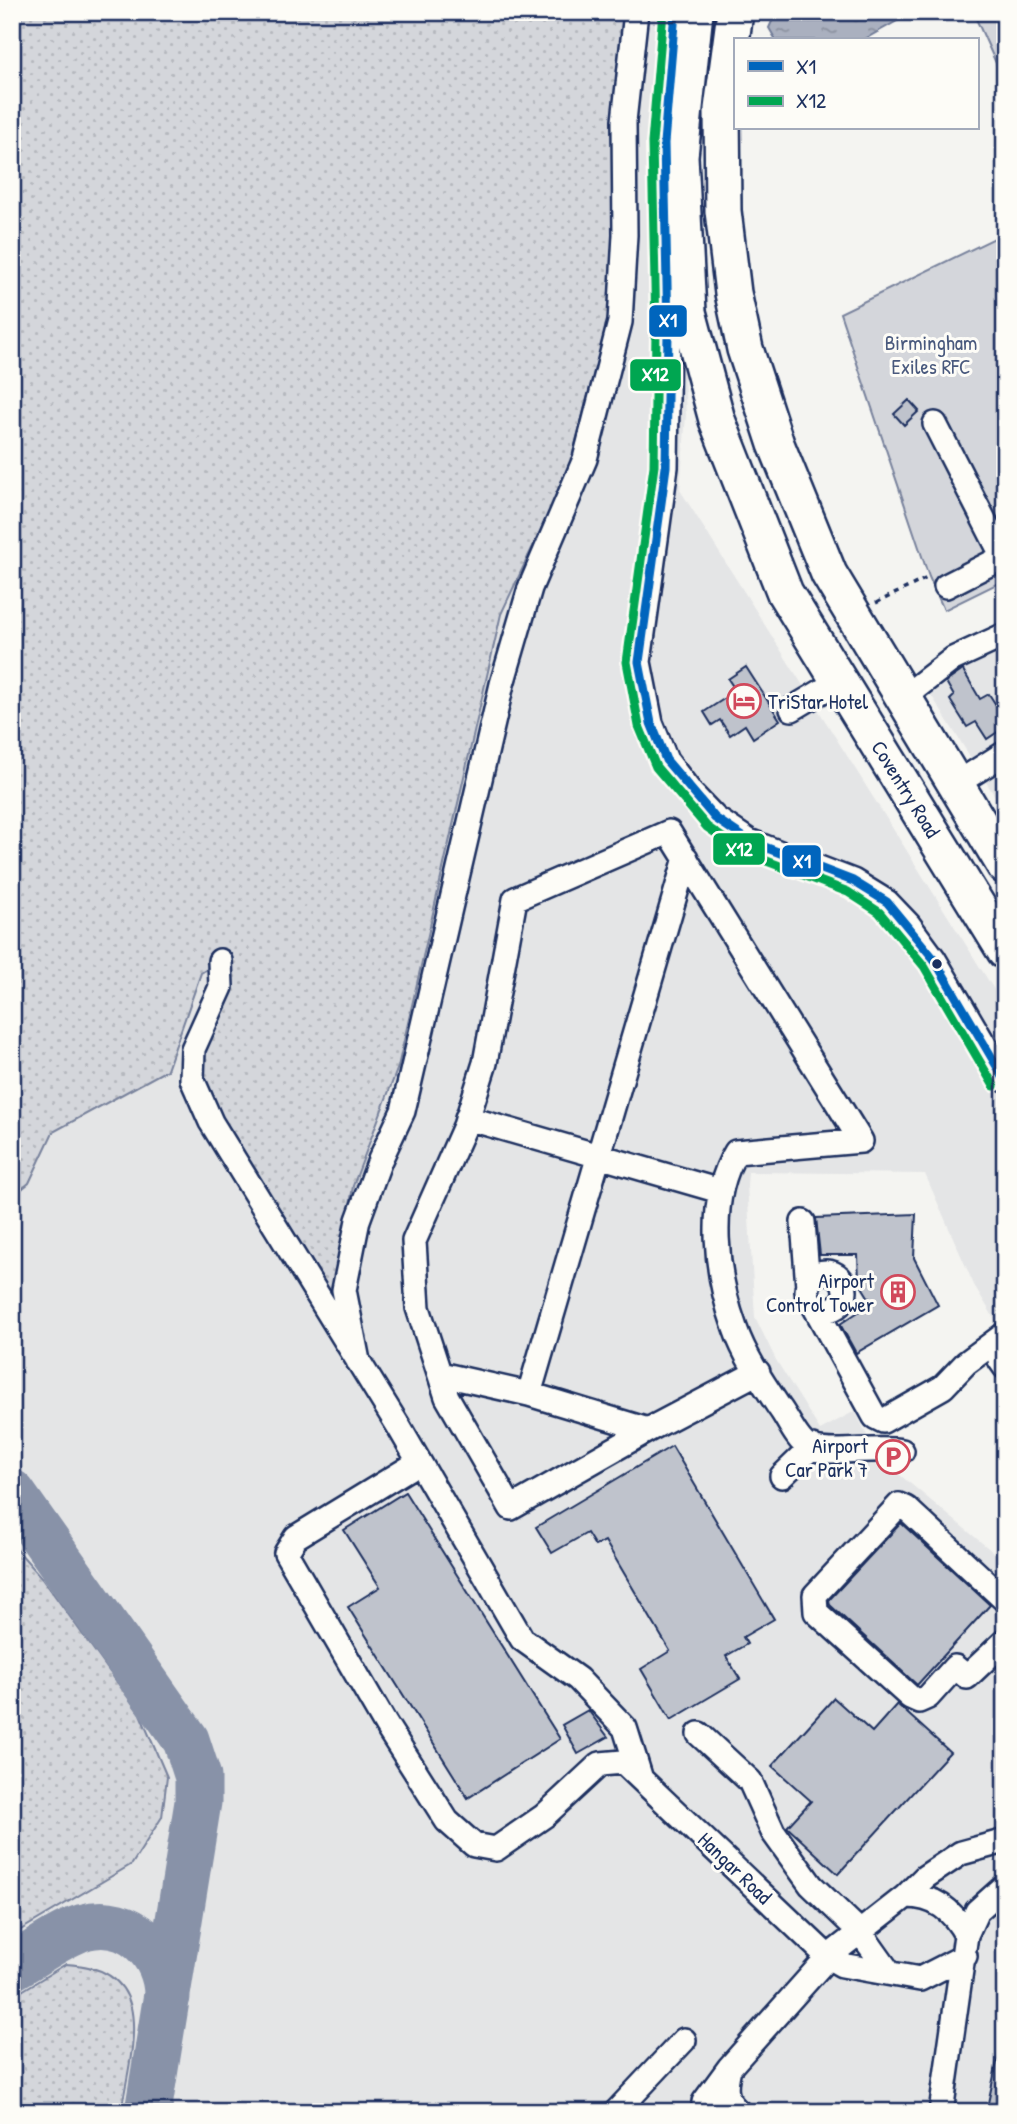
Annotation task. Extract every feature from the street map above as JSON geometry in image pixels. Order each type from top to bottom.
[{"type":"highway","name":"Coventry Road","points":[[695,12],[680,156],[688,312],[717,420],[785,593],[1005,951]]},
{"type":"highway","name":"Coventry Road","points":[[735,12],[722,109],[723,211],[733,293],[745,349],[776,444],[828,575],[1005,866]]},
{"type":"street","points":[[358,1361],[344,1290],[358,1220],[380,1160],[403,1111],[502,684],[530,588],[585,459],[620,321],[625,235],[624,121],[636,12]]},
{"type":"street","points":[[675,12],[664,143],[668,331],[666,467],[639,662],[651,723],[666,760],[715,818],[749,841],[832,871],[887,902],[909,925],[934,959],[1005,1080]]},
{"type":"street","points":[[935,424],[1004,556],[937,581]]},
{"type":"street","points":[[904,697],[953,659],[1005,635]]},
{"type":"street","points":[[792,709],[839,681]]},
{"type":"street","points":[[956,784],[1005,753]]},
{"type":"street","points":[[758,1372],[648,1430],[511,1508],[447,1397],[418,1308],[414,1241],[467,1118],[485,1063],[514,899],[669,832],[860,1141],[736,1152],[725,1169],[720,1191],[721,1275],[735,1329],[758,1372],[805,1445],[823,1451],[866,1448],[902,1451]]},
{"type":"street","points":[[529,1394],[685,858]]},
{"type":"street","points":[[220,961],[221,987],[192,1049],[192,1079],[211,1122],[419,1462],[522,1639],[578,1679],[625,1728],[641,1779]]},
{"type":"street","points":[[467,1118],[598,1158],[720,1191]]},
{"type":"street","points":[[803,1222],[811,1296],[875,1418],[883,1421],[943,1387],[966,1363],[1005,1334]]},
{"type":"street","points":[[440,1374],[529,1394],[648,1430]]},
{"type":"street","points":[[782,1476],[812,1447]]},
{"type":"street","name":"Hangar Road","points":[[419,1462],[296,1537],[286,1553],[379,1713],[447,1821],[474,1845],[496,1849],[544,1816],[600,1764],[623,1762],[828,1957]]},
{"type":"street","points":[[1005,1600],[906,1508],[899,1505],[815,1595],[813,1603],[816,1612],[825,1621],[910,1697],[919,1701],[928,1697],[955,1667],[967,1677],[1005,1640]]},
{"type":"street","points":[[699,1734],[750,1781],[773,1832],[811,1885],[862,1933],[888,1971]]},
{"type":"street","points":[[706,2112],[704,2102],[729,2068],[828,1957],[862,1933],[925,1877],[961,1853],[1005,1841]]},
{"type":"street","points":[[941,2112],[966,1946],[976,1911],[1005,1886]]},
{"type":"street","points":[[906,1896],[924,1896],[944,1906],[966,1946]]},
{"type":"street","points":[[828,1957],[842,1965],[888,1971],[920,1979],[966,1946]]},
{"type":"street","points":[[616,2112],[684,2040]]},
{"type":"street","points":[[729,2068],[725,2087],[730,2105],[738,2112]]},
{"type":"path","points":[[871,606],[937,581]]},
{"type":"shaded area","points":[[12,12],[685,12],[672,149],[686,415],[680,490],[1005,1007],[1005,1318],[997,1323],[974,1285],[925,1174],[748,1172],[747,1185],[755,1317],[776,1360],[820,1430],[855,1411],[877,1456],[1005,1562],[1005,2112],[12,2112]]},
{"type":"shaded area","points":[[1005,623],[1005,812],[916,671]]},
{"type":"green space","points":[[22,12],[625,12],[612,136],[615,292],[568,472],[501,614],[398,1067],[353,1186],[335,1299],[211,1122],[193,1049],[220,961],[201,973],[167,1070],[53,1132],[29,1183],[12,1197],[12,71]]},
{"type":"green space","points":[[973,12],[1005,12],[1005,83]]},
{"type":"green space","name":"Birmingham Exiles RFC","points":[[1005,233],[1005,580],[944,610],[929,577],[840,313]]},
{"type":"green space","points":[[12,1544],[42,1578],[140,1714],[167,1777],[162,1817],[132,1864],[12,1935]]},
{"type":"green space","points":[[66,1964],[96,1969],[116,1980],[127,1996],[132,2016],[133,2039],[121,2112],[12,2112],[12,1997]]},
{"type":"water","points":[[776,12],[913,12],[867,38],[775,38],[769,28]]},
{"type":"building","points":[[909,400],[919,411],[904,425],[894,414]]},
{"type":"building","name":"TriStar Hotel","points":[[746,667],[780,720],[753,738],[745,725],[730,735],[720,720],[712,725],[704,712],[736,691],[728,679]]},
{"type":"building","points":[[963,670],[980,699],[989,694],[1005,719],[1005,727],[987,739],[976,722],[967,727],[950,700],[954,696],[946,682]]},
{"type":"building","name":"Airport Control Tower","points":[[916,1214],[914,1258],[938,1305],[856,1353],[840,1324],[872,1303],[859,1282],[858,1255],[820,1255],[816,1218]]},
{"type":"building","points":[[672,1446],[774,1619],[743,1637],[747,1644],[726,1656],[740,1679],[671,1720],[641,1669],[670,1651],[605,1541],[595,1546],[587,1533],[552,1553],[536,1527]]},
{"type":"building","points":[[405,1492],[560,1739],[468,1798],[348,1607],[380,1587],[344,1530]]},
{"type":"building","points":[[901,1523],[990,1605],[917,1685],[830,1605],[829,1600]]},
{"type":"building","points":[[834,1698],[872,1732],[897,1704],[950,1752],[838,1874],[787,1827],[811,1801],[772,1766]]},
{"type":"building","points":[[588,1710],[608,1737],[578,1754],[562,1725]]},
{"type":"building","points":[[999,2053],[1005,2054],[1005,2112],[986,2112]]},
{"type":"taxiway","points":[[12,1493],[186,1740],[198,1777],[198,1802],[148,2112]]},
{"type":"taxiway","points":[[12,1967],[75,1930],[101,1925],[117,1926],[131,1932],[153,1953],[166,1981],[167,1997]]},
{"type":"transit line","name":"X12","points":[[663,12],[652,143],[656,331],[654,466],[627,662],[639,726],[656,767],[707,827],[743,852],[848,892],[879,912],[924,966],[994,1086]]},
{"type":"transit line","name":"X1","points":[[675,12],[664,143],[668,331],[666,467],[639,662],[651,723],[666,760],[715,818],[749,841],[853,881],[887,902],[934,959],[1005,1080]]},
{"type":"place","name":"TriStar Hotel","points":[[744,701]]},
{"type":"place","name":"Airport Control Tower","points":[[898,1292]]},
{"type":"place","name":"Airport Car Park 7","points":[[893,1457]]}]
